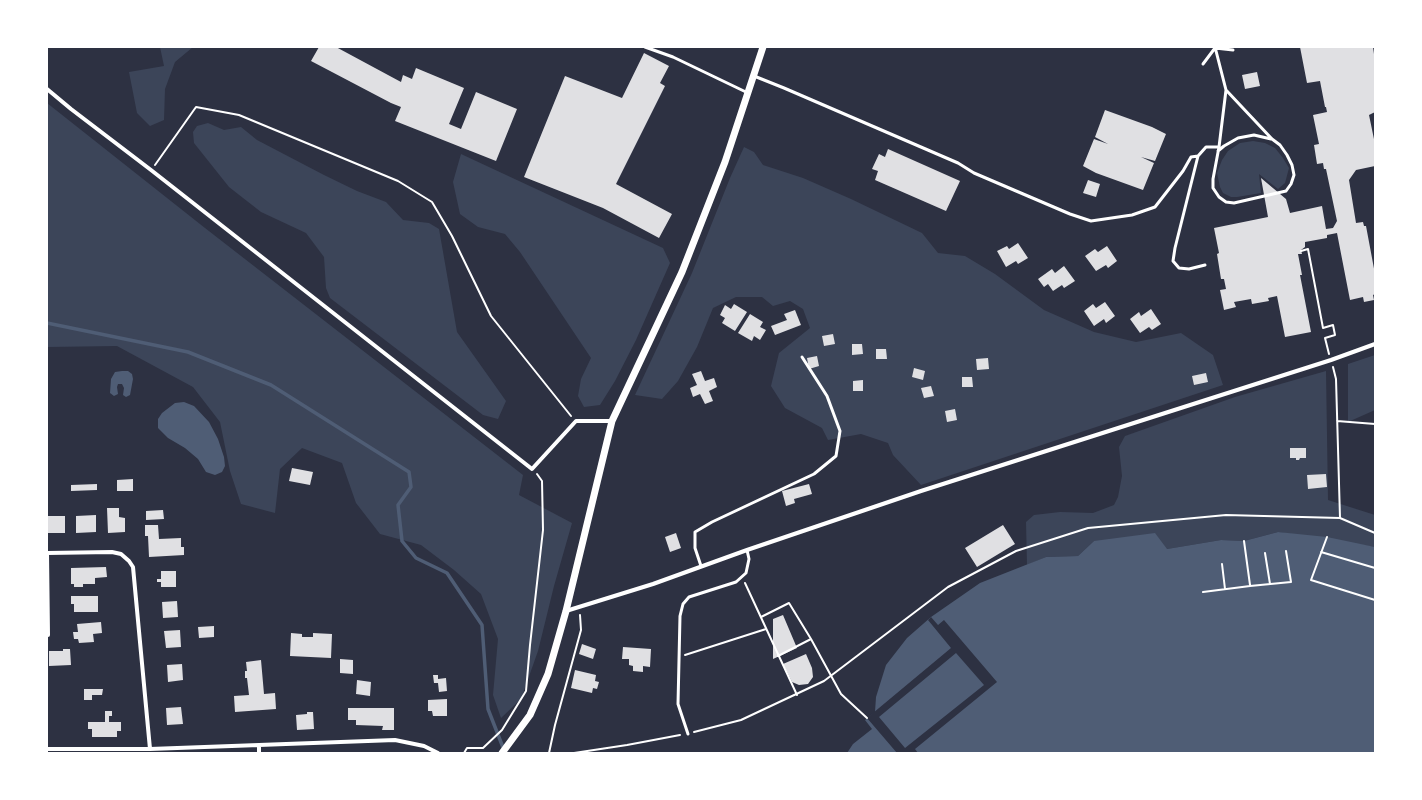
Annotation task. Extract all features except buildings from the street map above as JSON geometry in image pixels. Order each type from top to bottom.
[{"type":"street","points":[[502,753],[530,715],[548,674],[566,611],[612,421],[682,272],[725,162],[763,47]]},
{"type":"street","points":[[47,89],[532,469],[576,421],[612,421]]},
{"type":"street","points":[[566,611],[653,584],[747,550],[928,489],[1331,360],[1375,344]]},
{"type":"street","points":[[48,635],[47,553],[112,552],[121,554],[129,560],[133,567],[150,750]]},
{"type":"street","points":[[47,749],[150,750],[395,740],[424,746],[438,753]]},
{"type":"street","points":[[259,746],[259,753]]},
{"type":"lane","points":[[645,47],[673,57],[748,93]]},
{"type":"lane","points":[[1215,48],[1233,50]]},
{"type":"lane","points":[[1203,64],[1215,48]]},
{"type":"lane","points":[[1215,48],[1226,90],[1213,188],[1219,197],[1226,202],[1234,203],[1286,191],[1291,184],[1294,174],[1292,165],[1280,145],[1272,139],[1226,90]]},
{"type":"lane","points":[[754,76],[958,163],[974,173],[1070,214],[1091,221],[1132,215],[1155,207],[1183,172],[1191,157],[1198,156]]},
{"type":"lane","points":[[1205,265],[1189,269],[1179,268],[1173,261],[1198,156],[1206,146],[1218,149],[1238,138],[1254,135],[1272,139]]},
{"type":"lane","points":[[701,566],[695,548],[695,532],[712,522],[814,474],[836,456],[840,431],[827,396],[802,357]]},
{"type":"lane","points":[[688,734],[678,704],[680,616],[683,604],[689,597],[736,582],[742,577],[746,573],[749,559],[747,550]]},
{"type":"path","points":[[151,170],[196,107],[239,115],[398,181],[432,202],[452,236],[491,316],[576,421]]},
{"type":"path","points":[[1301,251],[1308,249],[1323,328],[1333,326],[1335,335],[1324,338],[1327,346]]},
{"type":"path","points":[[1336,378],[1340,518]]},
{"type":"path","points":[[1337,421],[1375,424]]},
{"type":"path","points":[[464,753],[467,748],[483,748],[502,730],[526,691],[543,530],[542,480],[532,469]]},
{"type":"path","points":[[574,753],[688,734],[741,720],[824,681],[948,587],[1016,551],[1081,530],[1226,515],[1340,518],[1375,533]]},
{"type":"path","points":[[1326,537],[1311,580],[1375,600]]},
{"type":"path","points":[[1244,541],[1250,586]]},
{"type":"path","points":[[1203,592],[1291,582],[1286,550]]},
{"type":"path","points":[[1321,552],[1375,568]]},
{"type":"path","points":[[1265,553],[1270,584]]},
{"type":"path","points":[[1222,564],[1225,589]]},
{"type":"path","points":[[742,577],[797,695]]},
{"type":"path","points":[[761,617],[789,603],[811,639],[841,694],[867,718]]},
{"type":"path","points":[[549,753],[555,725],[581,630],[580,616]]},
{"type":"path","points":[[679,657],[766,629]]},
{"type":"path","points":[[778,656],[811,639]]},
{"type":"shaded area","points":[[160,47],[193,47],[175,62],[165,89],[164,120],[150,126],[137,113],[129,72],[164,66]]},
{"type":"shaded area","points":[[47,103],[523,475],[519,495],[572,523],[554,586],[538,651],[521,699],[501,718],[493,695],[498,639],[481,594],[454,570],[421,545],[380,534],[356,503],[342,463],[302,448],[280,469],[275,513],[241,504],[230,471],[220,422],[193,387],[117,346],[47,347]]},
{"type":"shaded area","points":[[208,123],[224,130],[241,127],[257,140],[324,175],[357,191],[386,202],[403,220],[429,223],[439,229],[457,332],[506,401],[498,419],[483,415],[330,298],[326,288],[324,257],[306,233],[261,212],[229,187],[194,143],[193,132],[197,126]]},
{"type":"shaded area","points":[[1253,141],[1265,143],[1275,148],[1283,158],[1289,168],[1285,183],[1278,189],[1259,174],[1261,193],[1231,197],[1223,193],[1220,187],[1217,173],[1222,160],[1228,151],[1240,143]]},
{"type":"shaded area","points":[[744,147],[754,152],[763,165],[803,178],[922,233],[938,253],[965,256],[995,274],[1044,310],[1094,332],[1136,342],[1181,333],[1213,355],[1223,385],[921,485],[893,455],[888,443],[861,434],[828,440],[822,428],[785,408],[771,386],[779,353],[810,328],[803,309],[790,301],[773,306],[762,297],[736,297],[713,308],[697,347],[678,381],[662,399],[635,395],[692,273]]},
{"type":"shaded area","points":[[461,154],[663,248],[670,263],[636,340],[615,381],[600,405],[584,407],[578,396],[581,379],[591,358],[520,252],[505,234],[478,227],[460,214],[453,182]]},
{"type":"shaded area","points":[[1375,355],[1375,410],[1348,422],[1348,364]]},
{"type":"shaded area","points":[[128,371],[132,374],[133,379],[130,395],[126,397],[123,395],[124,388],[122,384],[118,384],[118,394],[114,396],[110,393],[111,379],[115,372]]},
{"type":"shaded area","points":[[1326,371],[1328,500],[1375,515],[1375,547],[1278,532],[1244,541],[1221,540],[1167,549],[1094,541],[1078,556],[1046,557],[1027,565],[1026,522],[1034,515],[1060,512],[1093,513],[1114,505],[1118,497],[1122,476],[1119,447],[1125,436],[1235,397]]},
{"type":"shaded area","points":[[184,402],[194,406],[209,422],[218,439],[224,457],[225,466],[222,472],[215,475],[206,472],[198,459],[185,448],[168,438],[158,428],[158,419],[162,413],[175,403]]},
{"type":"shaded area","points":[[1278,532],[1327,537],[1375,547],[1375,753],[847,753],[853,744],[872,729],[865,720],[875,712],[876,697],[886,665],[907,638],[931,617],[980,583],[1046,557],[1078,556],[1094,541],[1155,533],[1167,549],[1221,540],[1244,541]]},
{"type":"pier","points":[[931,617],[938,625],[944,620],[997,682],[915,749],[918,753],[897,753],[867,718],[951,648],[928,620]],"holes":[[[956,653],[984,685],[905,748],[879,717]]]},
{"type":"waterway","points":[[47,323],[188,352],[271,385],[409,472],[411,487],[398,505],[402,541],[416,558],[447,573],[482,625],[488,709],[504,750]]}]
